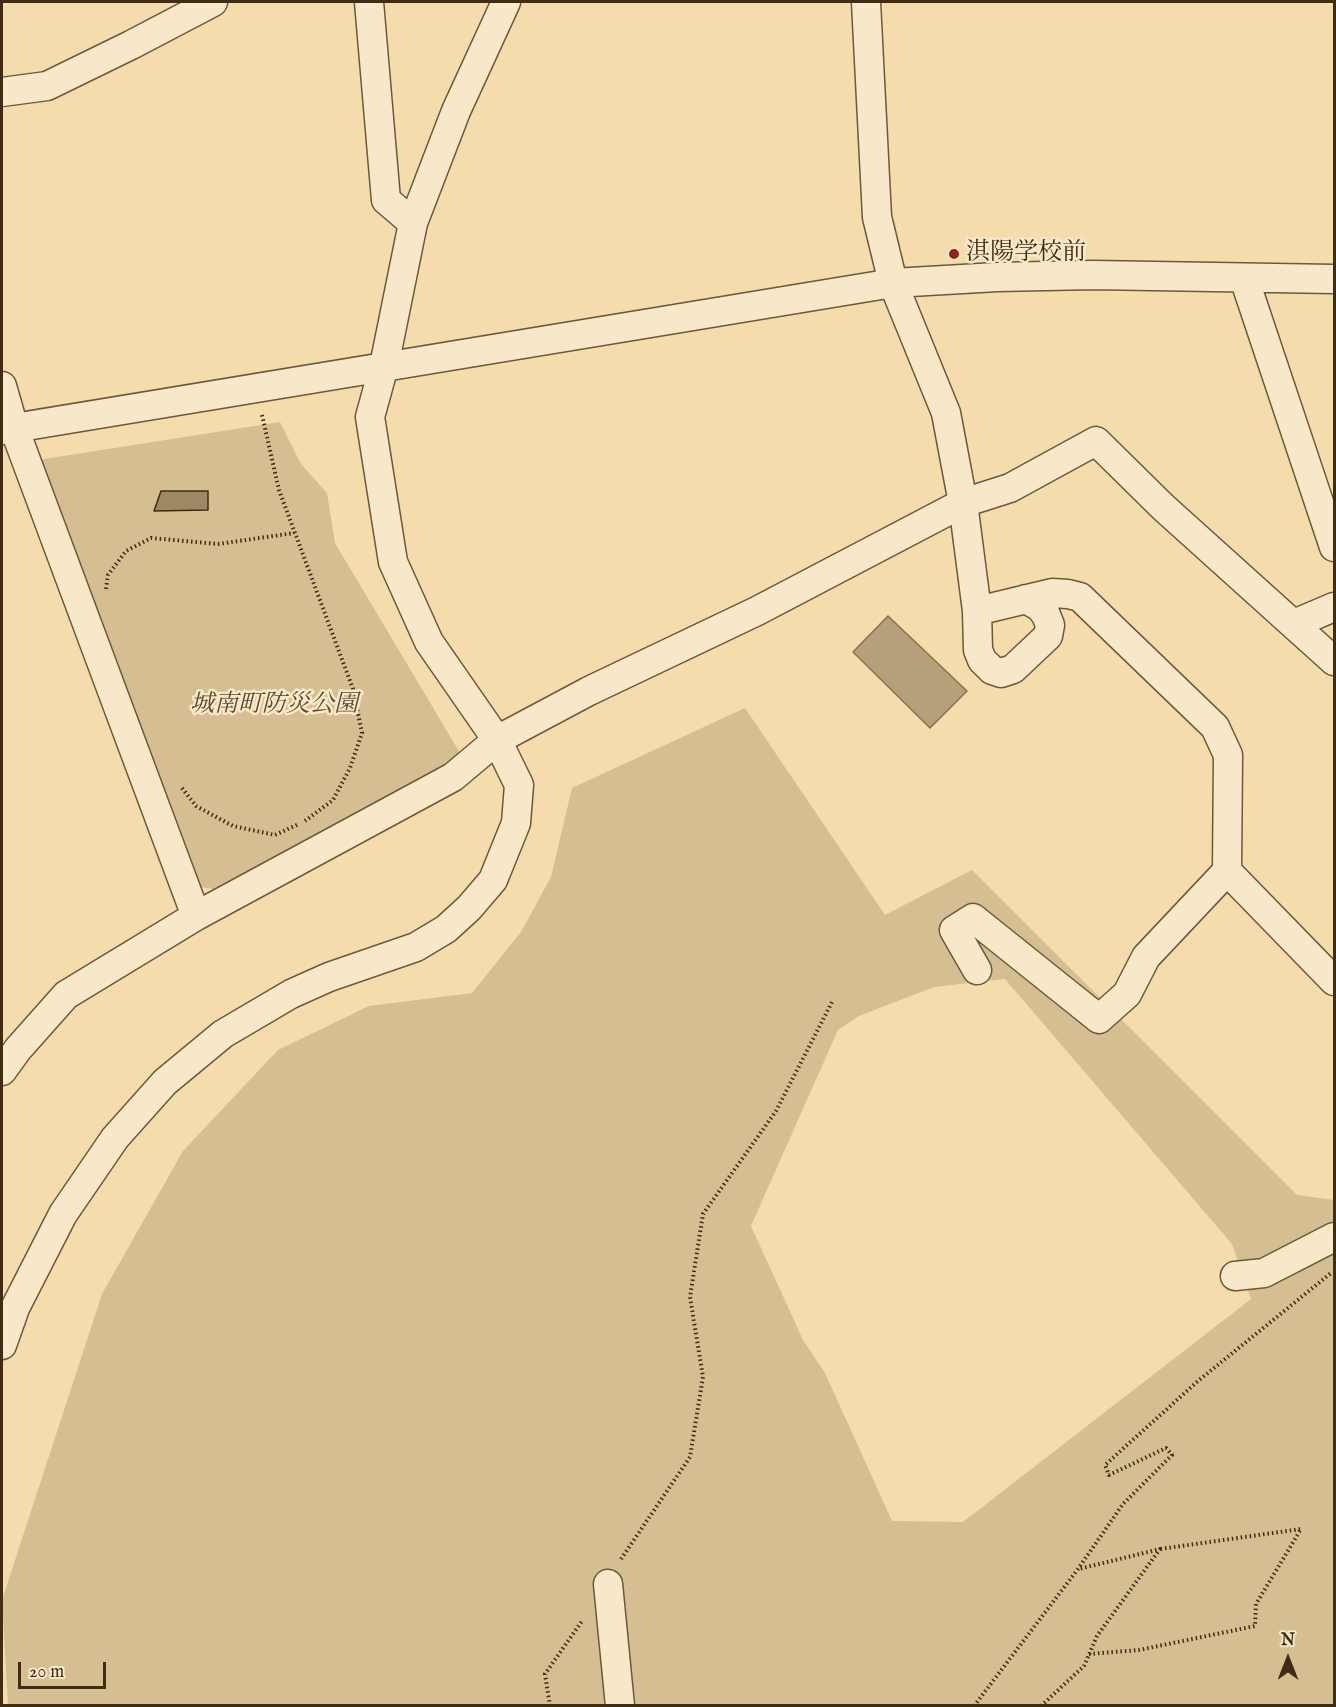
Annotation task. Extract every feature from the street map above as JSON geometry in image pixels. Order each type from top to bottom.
[{"type":"street","points":[[2,92],[47,86],[213,2]]},
{"type":"street","points":[[369,2],[386,200],[413,223]]},
{"type":"street","points":[[2,1345],[15,1308],[63,1214],[115,1138],[165,1082],[222,1034],[291,994],[329,977],[416,947],[446,929],[469,908],[493,880],[516,823],[519,785],[497,740],[429,642],[393,562],[370,417],[384,366],[413,223],[456,111],[506,2]]},
{"type":"street","points":[[866,2],[877,217],[893,283],[946,413],[963,503],[977,611],[976,638],[982,660],[992,670],[1001,673],[1013,669],[1048,636],[1050,626],[1046,615],[1040,607],[1026,599]]},
{"type":"street","points":[[8,429],[893,283],[1083,275],[1335,279]]},
{"type":"street","points":[[1244,278],[1335,548]]},
{"type":"street","points":[[2,386],[8,429],[196,916]]},
{"type":"street","points":[[2,1071],[66,994],[196,916],[453,777],[497,740],[589,691],[757,611],[963,503],[1010,488],[1096,441],[1163,507],[1335,661]]},
{"type":"street","points":[[977,611],[1052,593],[1080,597],[1215,727],[1228,754],[1227,871],[1146,957],[1127,994],[1099,1019],[973,918],[954,930],[977,970]]},
{"type":"street","points":[[1294,624],[1335,607]]},
{"type":"street","points":[[1227,871],[1335,981]]},
{"type":"street","points":[[1234,1276],[1264,1273],[1335,1237]]},
{"type":"street","points":[[608,1584],[620,1706]]},
{"type":"path","points":[[179,780],[183,791],[196,806],[233,826],[275,835],[304,822],[333,800],[350,768],[362,734],[353,689],[279,490],[256,388]]},
{"type":"path","points":[[105,596],[108,575],[126,551],[151,538],[218,543],[294,533]]},
{"type":"path","points":[[550,1706],[545,1674],[608,1584],[613,1571],[690,1457],[702,1377],[690,1297],[703,1214],[776,1111],[832,1002]]},
{"type":"path","points":[[974,1706],[1078,1569],[1123,1504],[1172,1455],[1166,1448],[1109,1474],[1105,1465],[1198,1381],[1335,1271]]},
{"type":"path","points":[[1078,1569],[1160,1549],[1301,1528],[1256,1604],[1255,1626],[1139,1650],[1089,1654]]},
{"type":"path","points":[[1041,1706],[1084,1666],[1097,1636],[1160,1549]]},
{"type":"green space","name":"城南町防災公園","points":[[280,422],[301,464],[327,493],[335,543],[460,753],[409,788],[219,890],[195,886],[38,460]]},
{"type":"green space","points":[[745,708],[885,915],[972,870],[1297,1195],[1334,1200],[1334,1705],[8,1705],[2,1600],[102,1294],[183,1151],[278,1050],[369,1006],[472,993],[521,932],[551,877],[572,788]],"holes":[[[1005,979],[1232,1244],[1251,1299],[963,1522],[892,1521],[825,1373],[803,1340],[751,1226],[838,1030],[859,1016],[934,987]]]},
{"type":"shaded area","points":[[888,616],[967,691],[930,728],[853,652]]},
{"type":"building","points":[[161,491],[208,491],[208,510],[154,511]]},
{"type":"place","name":"淇陽学校前","points":[[954,254]]}]
